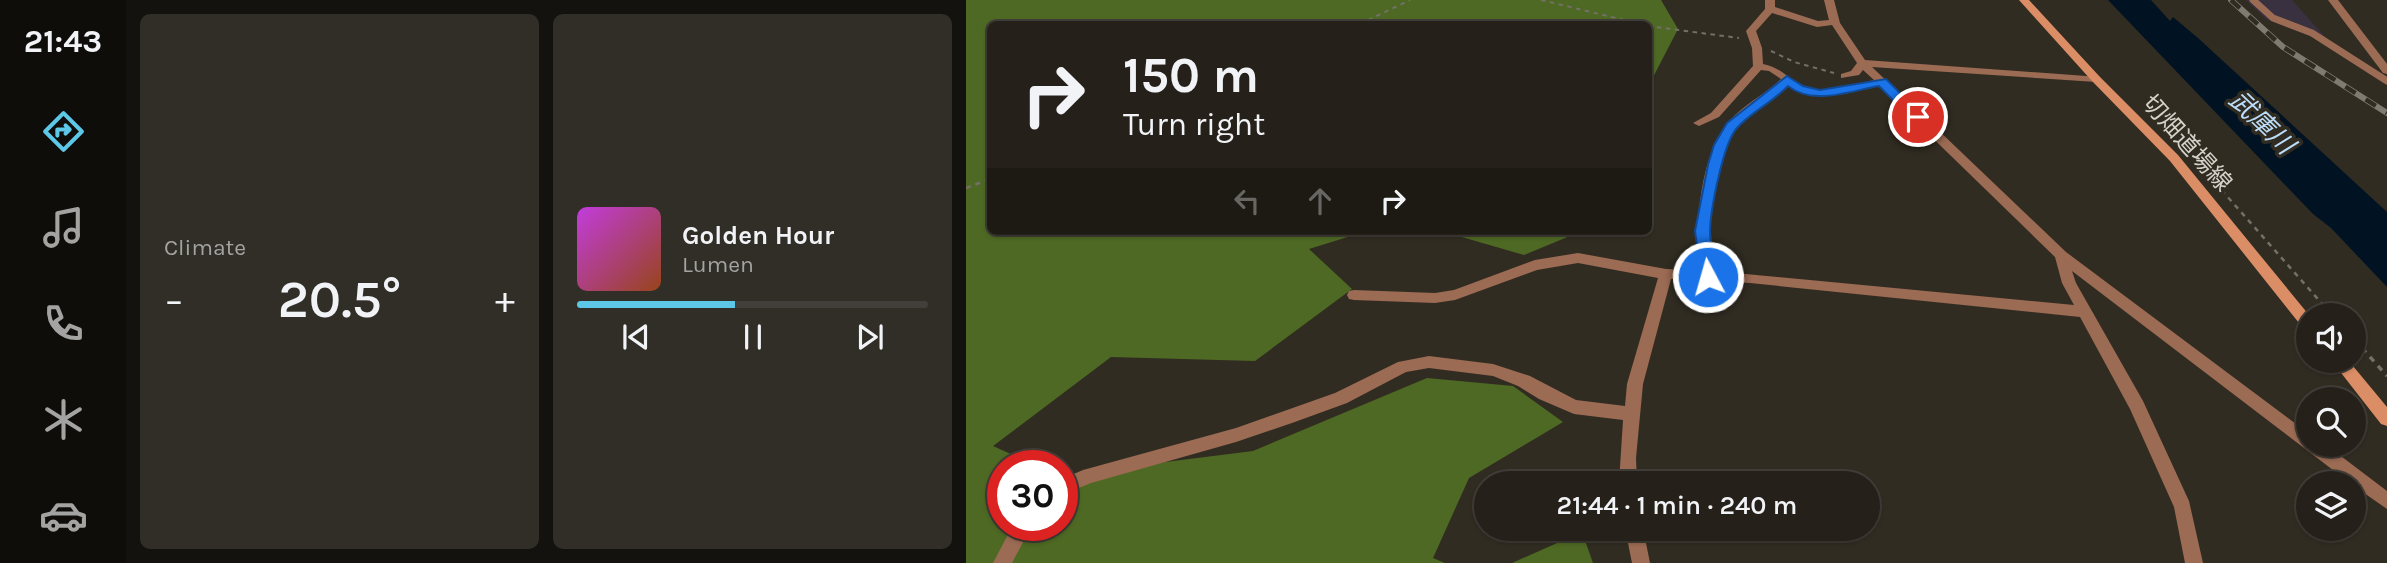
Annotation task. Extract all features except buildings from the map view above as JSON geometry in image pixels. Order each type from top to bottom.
[{"type":"main road","name":"切畑道場線","points":[[2024,0],[2095,79],[2174,158],[2296,309]]},
{"type":"main road","points":[[2349,373],[2387,419]]},
{"type":"street","points":[[1829,0],[1835,22],[1862,63],[2061,255],[2296,432]]},
{"type":"street","points":[[2333,0],[2387,71]]},
{"type":"street","points":[[1699,123],[1715,115],[1758,66],[1757,48],[1751,31],[1770,5],[1817,24],[1835,22]]},
{"type":"street","points":[[1862,63],[2095,79]]},
{"type":"street","points":[[1845,76],[1855,73],[1862,63]]},
{"type":"street","points":[[1758,66],[1775,69],[1798,88],[1820,94],[1881,82]]},
{"type":"street","points":[[1708,277],[1703,231],[1714,165],[1721,145],[1732,125],[1771,96],[1787,79]]},
{"type":"street","points":[[2061,255],[2069,283],[2137,406],[2183,507],[2194,563]]},
{"type":"street","points":[[1354,295],[1435,298],[1455,295],[1535,265],[1578,258],[1666,274],[1750,278],[2085,312]]},
{"type":"street","points":[[1628,471],[1635,384],[1666,274]]},
{"type":"street","points":[[1078,480],[1293,416],[1340,398],[1403,366],[1429,362],[1493,370],[1524,381],[1574,407],[1633,414]]},
{"type":"street","points":[[2329,457],[2387,501]]},
{"type":"street","points":[[1002,563],[1014,541]]},
{"type":"street","points":[[1637,541],[1641,563]]},
{"type":"lane","points":[[2253,0],[2273,18],[2312,33],[2387,81]]},
{"type":"path","points":[[1366,21],[1410,0]]},
{"type":"path","points":[[1541,0],[1629,21]]},
{"type":"path","points":[[966,188],[987,180]]},
{"type":"path","points":[[2366,352],[2387,376]]},
{"type":"shaded area","points":[[2246,0],[2292,0],[2325,37],[2313,37],[2266,19]]},
{"type":"green space","points":[[966,0],[1661,0],[1678,29],[1652,79],[1652,21],[987,21],[987,235],[1354,235],[1309,249],[1352,289],[1255,361],[1111,357],[993,446],[1002,450],[987,450],[987,541],[1078,541],[1078,473],[1253,451],[1427,378],[1513,386],[1563,422],[1481,471],[1474,471],[1433,558],[1445,563],[966,563]]},
{"type":"green space","points":[[1455,235],[1572,235],[1524,255]]},
{"type":"green space","points":[[1562,541],[1585,541],[1593,563],[1512,563]]},
{"type":"water","name":"武庫川","points":[[2108,0],[2151,0],[2170,21],[2173,17],[2198,38],[2387,212],[2387,287],[2331,228],[2313,214]]},
{"type":"railway","points":[[2231,0],[2283,47],[2387,113]]},
{"type":"route","points":[[1708,277],[1703,231],[1714,165],[1721,145],[1732,125],[1771,96],[1787,79],[1798,88],[1820,94],[1881,82],[1918,117]]}]
